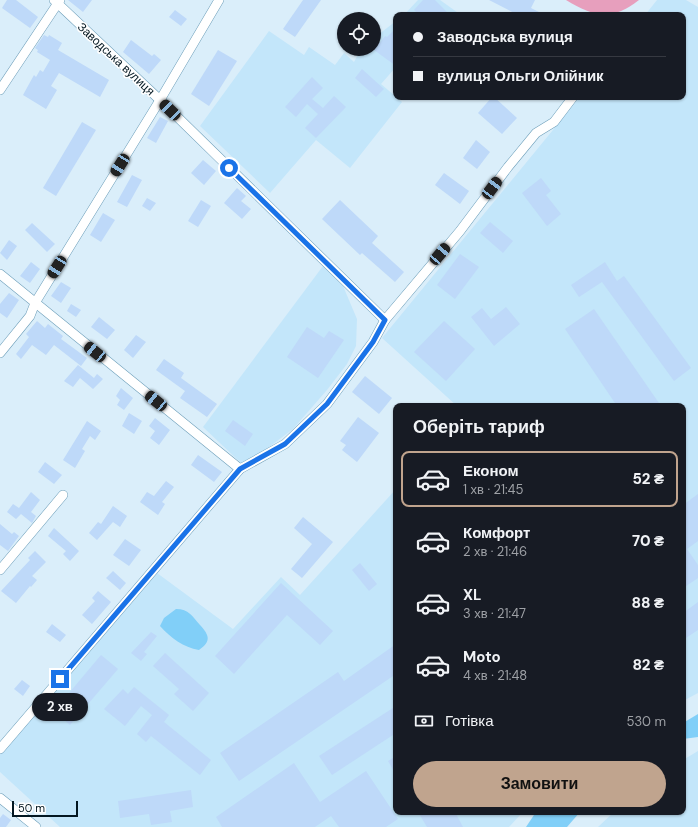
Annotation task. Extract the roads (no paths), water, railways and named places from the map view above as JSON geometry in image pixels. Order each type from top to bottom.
[{"type":"street","points":[[0,352],[30,316],[35,303],[160,100],[219,0]]},
{"type":"street","points":[[0,90],[57,1]]},
{"type":"street","name":"Заводська вулиця","points":[[57,1],[385,320]]},
{"type":"street","points":[[0,749],[240,469],[285,444],[327,404],[373,342],[385,320],[460,231],[508,166],[536,133],[554,122],[571,100]]},
{"type":"street","points":[[0,274],[240,469]]},
{"type":"street","points":[[0,570],[63,495]]},
{"type":"street","points":[[0,798],[36,827]]},
{"type":"water","points":[[176,609],[184,610],[190,614],[207,635],[208,638],[206,644],[199,650],[178,642],[160,626],[164,618]]},
{"type":"water","points":[[698,714],[698,737],[686,739],[686,721]]},
{"type":"water","points":[[534,815],[577,815],[567,827],[526,827]]}]
